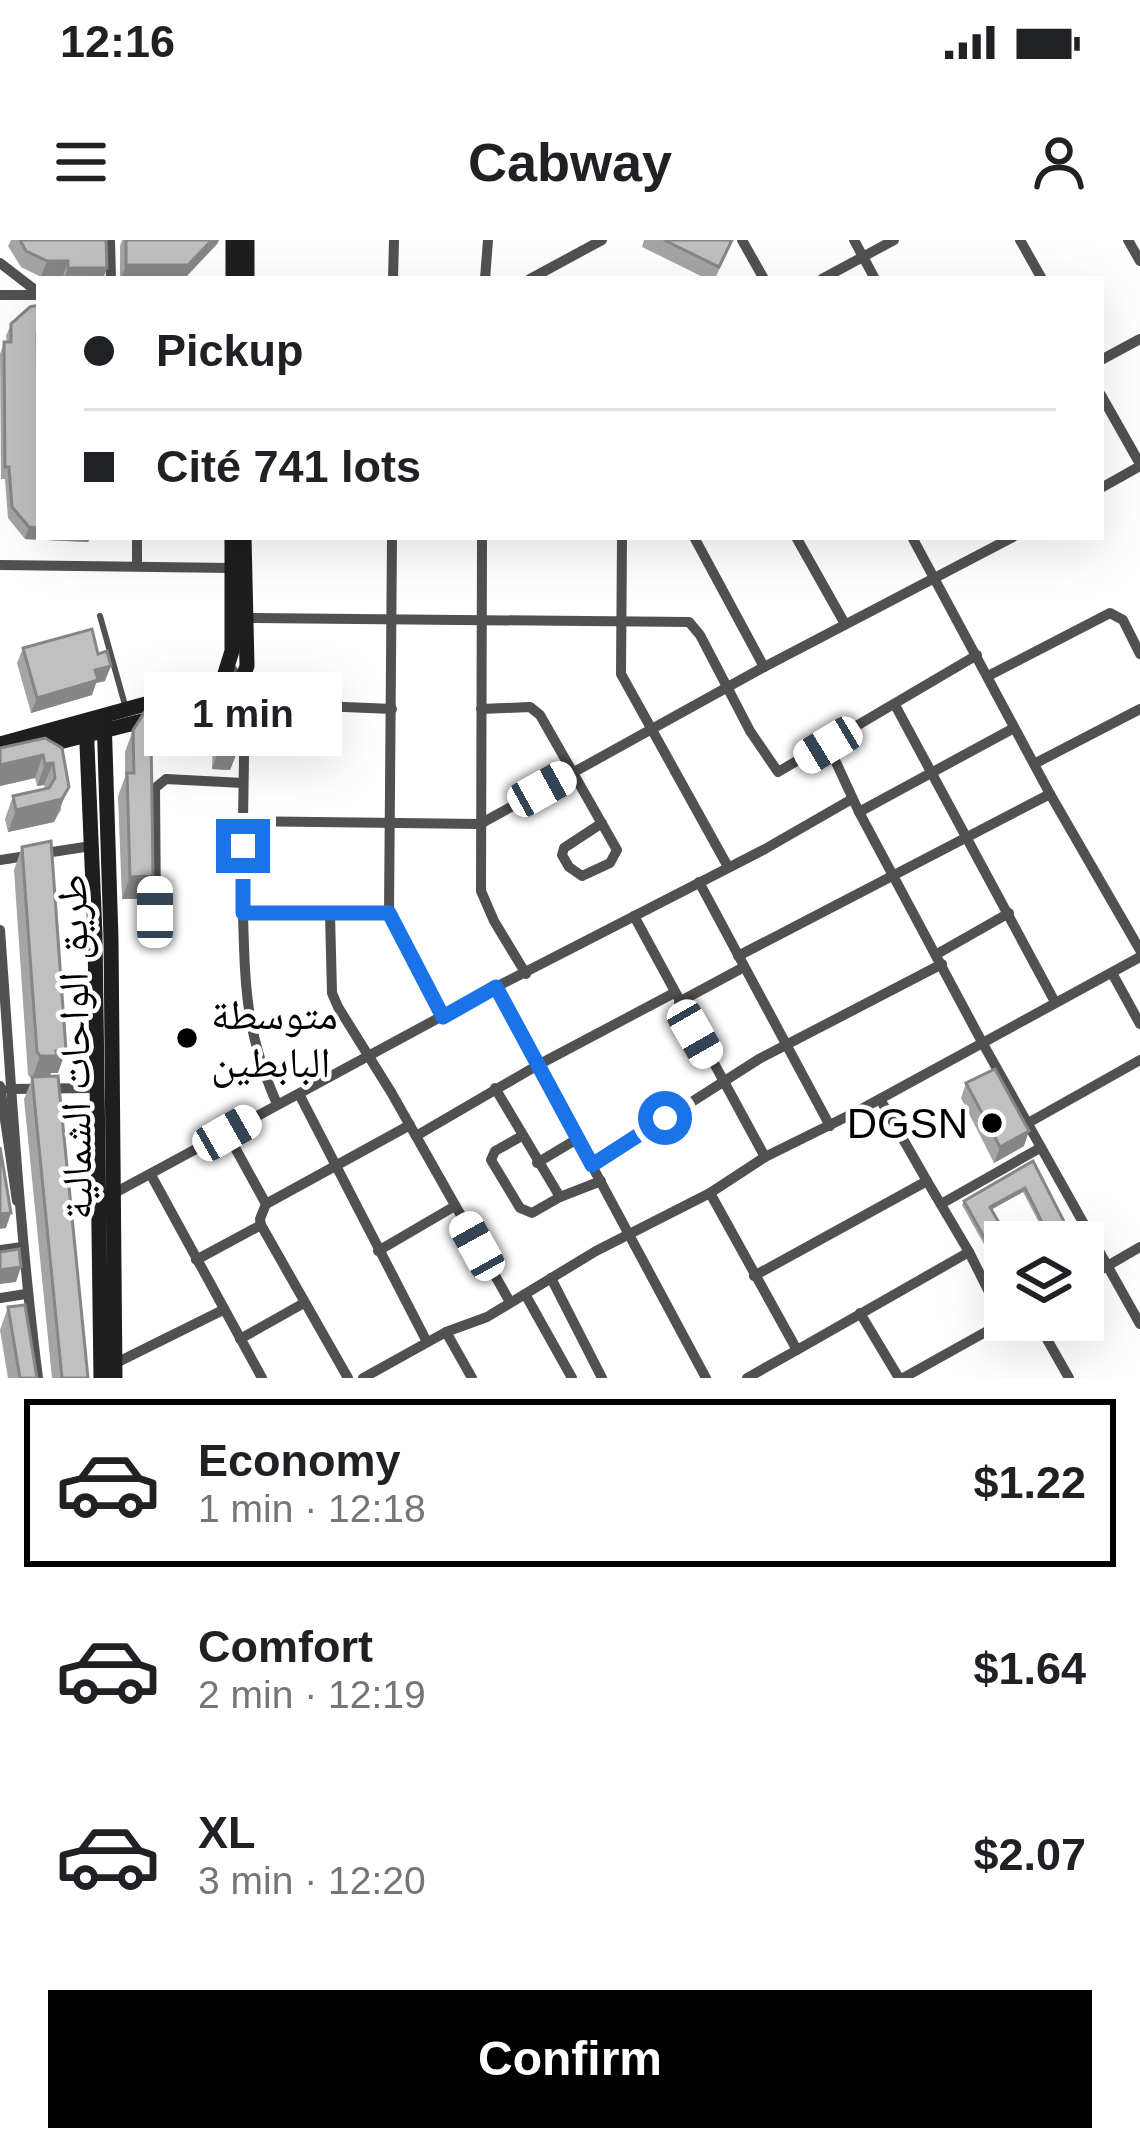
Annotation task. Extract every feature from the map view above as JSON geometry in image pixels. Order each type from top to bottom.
[{"type":"main road","points":[[232,240],[233,276]]},
{"type":"main road","points":[[247,240],[247,276]]},
{"type":"main road","points":[[105,723],[126,710],[222,682],[230,667],[232,540]]},
{"type":"main road","points":[[0,758],[105,723],[237,693],[247,666],[244,540]]},
{"type":"main road","name":"طريق الواحات الشمالية","points":[[105,723],[114,1371]]},
{"type":"main road","points":[[0,744],[87,728]]},
{"type":"main road","name":"طريق الواحات الشمالية","points":[[87,728],[100,1378]]},
{"type":"street","points":[[110,240],[111,276]]},
{"type":"street","points":[[393,276],[394,240]]},
{"type":"street","points":[[485,276],[488,240]]},
{"type":"street","points":[[536,276],[602,240]]},
{"type":"street","points":[[742,240],[762,276]]},
{"type":"street","points":[[854,240],[873,276]]},
{"type":"street","points":[[828,276],[894,240]]},
{"type":"street","points":[[1020,240],[1040,276]]},
{"type":"street","points":[[1128,240],[1140,261]]},
{"type":"street","points":[[0,263],[36,292]]},
{"type":"street","points":[[0,295],[36,294]]},
{"type":"street","points":[[1104,358],[1140,339]]},
{"type":"street","points":[[1104,400],[1140,465],[1104,486]]},
{"type":"street","points":[[137,540],[137,566]]},
{"type":"street","points":[[392,540],[389,913],[443,1017]]},
{"type":"street","points":[[482,540],[482,891],[494,922],[526,974]]},
{"type":"street","points":[[622,540],[621,674],[727,866]]},
{"type":"street","points":[[696,540],[764,667]]},
{"type":"street","points":[[798,540],[845,624]]},
{"type":"street","points":[[362,1378],[446,1332],[487,1317],[766,1156],[1112,974],[1140,953],[914,540]]},
{"type":"street","points":[[242,821],[480,824],[1007,540]]},
{"type":"street","points":[[0,565],[232,568]]},
{"type":"street","points":[[988,676],[1110,613],[1123,620],[1140,655]]},
{"type":"street","points":[[246,618],[689,622],[778,772],[977,656]]},
{"type":"street","points":[[230,667],[242,682],[245,703],[246,1007],[256,1057],[277,1105]]},
{"type":"street","points":[[896,705],[1055,1002]]},
{"type":"street","points":[[309,736],[321,706],[392,710]]},
{"type":"street","points":[[481,709],[535,709],[572,772],[602,824],[617,850],[614,859],[582,876],[562,855],[563,848],[602,824]]},
{"type":"street","points":[[1034,764],[1140,709]]},
{"type":"street","points":[[859,812],[1014,728]]},
{"type":"street","points":[[828,745],[982,1042],[1140,1324]]},
{"type":"street","points":[[155,912],[155,788],[159,782],[166,778],[243,783]]},
{"type":"street","points":[[348,1378],[262,1225],[266,1204],[335,1165],[676,997],[1050,794]]},
{"type":"street","points":[[95,1202],[852,799]]},
{"type":"street","points":[[0,860],[91,846]]},
{"type":"street","points":[[699,882],[830,1126]]},
{"type":"street","points":[[243,913],[389,913]]},
{"type":"street","points":[[592,1165],[722,1081],[831,1025],[1010,913]]},
{"type":"street","points":[[330,914],[332,993],[510,1302]]},
{"type":"street","points":[[634,916],[766,1156]]},
{"type":"street","points":[[0,930],[10,1176],[18,1205],[38,1378]]},
{"type":"street","points":[[1112,974],[1140,1024]]},
{"type":"street","points":[[496,987],[706,1378]]},
{"type":"street","points":[[1028,1124],[1140,1060]]},
{"type":"street","points":[[4,1088],[94,1088]]},
{"type":"street","points":[[495,1088],[560,1197]]},
{"type":"street","points":[[298,1094],[427,1342]]},
{"type":"street","points":[[880,1099],[984,1280]]},
{"type":"street","points":[[227,1133],[266,1204]]},
{"type":"street","points":[[522,1136],[492,1155],[527,1212],[532,1214],[601,1181]]},
{"type":"street","points":[[537,1162],[577,1139]]},
{"type":"street","points":[[941,1204],[1040,1148]]},
{"type":"street","points":[[151,1175],[262,1378]]},
{"type":"street","points":[[754,1276],[927,1181]]},
{"type":"street","points":[[710,1192],[796,1351]]},
{"type":"street","points":[[378,1251],[455,1206]]},
{"type":"street","points":[[196,1260],[262,1225]]},
{"type":"street","points":[[1106,1266],[1140,1246]]},
{"type":"street","points":[[0,1250],[22,1247]]},
{"type":"street","points":[[748,1378],[969,1252]]},
{"type":"street","points":[[551,1278],[602,1378]]},
{"type":"street","points":[[0,1298],[26,1294]]},
{"type":"street","points":[[525,1294],[572,1378]]},
{"type":"street","points":[[239,1339],[304,1303]]},
{"type":"street","points":[[114,1371],[224,1310]]},
{"type":"street","points":[[860,1312],[901,1378],[984,1333]]},
{"type":"street","points":[[446,1332],[472,1378]]},
{"type":"street","points":[[1048,1341],[1069,1378]]},
{"type":"lane","points":[[100,616],[126,710]]},
{"type":"building","points":[[20,240],[106,240],[107,268],[68,268],[68,261],[47,261],[26,251]]},
{"type":"building","points":[[126,240],[212,240],[188,265],[126,265]]},
{"type":"building","points":[[664,240],[732,240],[719,267]]},
{"type":"building","points":[[36,306],[36,528],[29,527],[12,507],[9,467],[5,467],[4,342],[11,342],[11,324]]},
{"type":"building","points":[[92,629],[98,654],[107,651],[111,666],[95,670],[98,680],[37,698],[23,648]]},
{"type":"building","points":[[212,692],[240,716],[239,747],[220,746],[222,717],[213,712],[162,723],[151,733],[153,876],[130,877],[127,773],[134,773],[133,730],[146,710]]},
{"type":"building","points":[[45,738],[62,748],[69,787],[62,799],[16,810],[13,796],[49,788],[55,778],[53,763],[45,764],[43,755],[0,765],[0,748]]},
{"type":"building","points":[[51,841],[66,1050],[56,1051],[57,1056],[40,1056],[22,847]]},
{"type":"building","points":[[995,1069],[1029,1131],[1000,1147],[966,1083]]},
{"type":"building","points":[[58,1076],[88,1378],[62,1378],[32,1077]]},
{"type":"building","points":[[0,1147],[11,1213],[0,1214]]},
{"type":"building","points":[[1033,1161],[1064,1221],[1042,1221],[1025,1188],[990,1207],[998,1221],[984,1221],[984,1237],[964,1201]]},
{"type":"building","points":[[19,1249],[21,1267],[0,1270],[0,1252]]},
{"type":"building","points":[[25,1305],[37,1378],[20,1378],[8,1307]]},
{"type":"place","name":"متوسطة البابطين","points":[[187,1038]]},
{"type":"place","name":"DGSN","points":[[992,1123]]},
{"type":"route","points":[[243,846],[243,913],[389,913],[443,1017],[496,987],[592,1165],[665,1118]]}]
